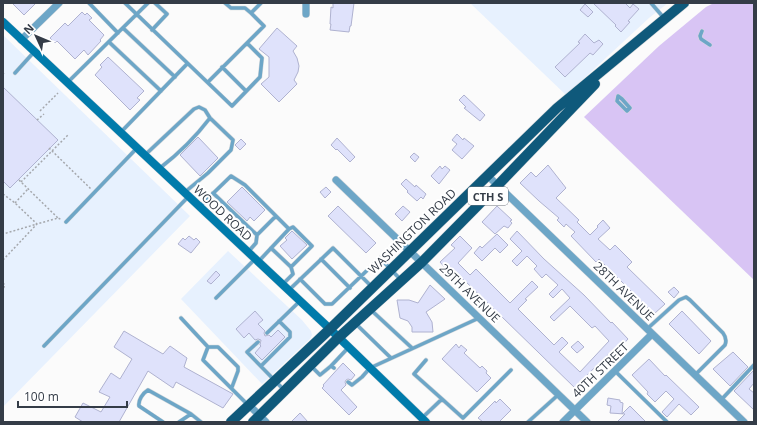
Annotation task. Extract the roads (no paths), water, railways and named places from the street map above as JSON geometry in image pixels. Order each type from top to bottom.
[{"type":"main road","name":"WASHINGTON ROAD","points":[[231,422],[330,329],[557,108],[684,3]]},
{"type":"main road","name":"WASHINGTON ROAD","points":[[259,420],[285,391],[338,338],[422,262],[498,186],[631,46]]},
{"type":"street","points":[[21,40],[59,3]]},
{"type":"street","points":[[306,3],[306,14]]},
{"type":"street","name":"WOOD ROAD","points":[[3,22],[330,329],[424,420]]},
{"type":"street","name":"28TH AVENUE","points":[[488,176],[744,422]]},
{"type":"street","name":"29TH AVENUE","points":[[336,180],[480,317],[587,422]]},
{"type":"street","name":"40TH STREET","points":[[562,422],[615,371],[650,332]]},
{"type":"street","points":[[248,405],[259,420]]},
{"type":"lane","points":[[89,3],[118,33]]},
{"type":"lane","points":[[125,3],[232,106],[260,77],[262,58],[247,43]]},
{"type":"lane","points":[[67,83],[148,3]]},
{"type":"lane","points":[[152,30],[167,14],[154,3]]},
{"type":"lane","points":[[208,82],[264,26],[245,8],[231,8],[225,3]]},
{"type":"lane","points":[[251,13],[261,3]]},
{"type":"lane","points":[[651,3],[665,18]]},
{"type":"lane","points":[[123,28],[175,77]]},
{"type":"lane","points":[[702,31],[700,36],[701,39],[710,45]]},
{"type":"lane","points":[[109,42],[161,91]]},
{"type":"lane","points":[[15,73],[34,52]]},
{"type":"lane","points":[[121,133],[187,64]]},
{"type":"lane","points":[[222,67],[246,91]]},
{"type":"lane","points":[[44,346],[186,195],[231,150],[233,140],[210,118],[205,110],[199,107],[194,109],[145,156]]},
{"type":"lane","points":[[159,169],[168,162],[210,118]]},
{"type":"lane","points":[[66,222],[137,148]]},
{"type":"lane","points":[[199,207],[231,176],[245,185],[289,229]]},
{"type":"lane","points":[[212,193],[257,235]]},
{"type":"lane","points":[[247,252],[256,243],[257,235],[276,216]]},
{"type":"lane","points":[[216,298],[271,248],[289,229],[293,227],[312,246],[291,267]]},
{"type":"lane","points":[[271,248],[291,267],[293,274],[285,288]]},
{"type":"lane","points":[[285,288],[300,279],[333,248],[372,287]]},
{"type":"lane","points":[[300,279],[325,304],[332,304],[380,258],[402,281]]},
{"type":"lane","points":[[322,259],[350,288]]},
{"type":"lane","points":[[650,332],[679,300],[686,297],[690,300],[726,337],[725,345],[695,375]]},
{"type":"lane","points":[[267,333],[300,301]]},
{"type":"lane","points":[[370,309],[412,348]]},
{"type":"lane","points":[[348,382],[352,385],[370,368],[480,317]]},
{"type":"lane","points":[[181,318],[208,347],[218,347],[238,367],[232,387]]},
{"type":"lane","points":[[261,366],[290,337],[290,332],[280,321]]},
{"type":"lane","points":[[355,323],[391,358]]},
{"type":"lane","points":[[258,342],[247,352],[285,391]]},
{"type":"lane","points":[[208,347],[203,360],[232,387],[248,405]]},
{"type":"lane","points":[[310,366],[320,375],[332,367],[348,347]]},
{"type":"lane","points":[[426,360],[414,374],[463,418],[511,370]]},
{"type":"lane","points":[[721,400],[754,365]]},
{"type":"lane","points":[[615,371],[667,422]]},
{"type":"lane","points":[[163,422],[139,406],[138,403],[148,390],[191,414],[201,422]]},
{"type":"lane","points":[[528,422],[559,395]]},
{"type":"lane","points":[[424,420],[442,399]]},
{"type":"lane","points":[[179,422],[191,414]]}]
